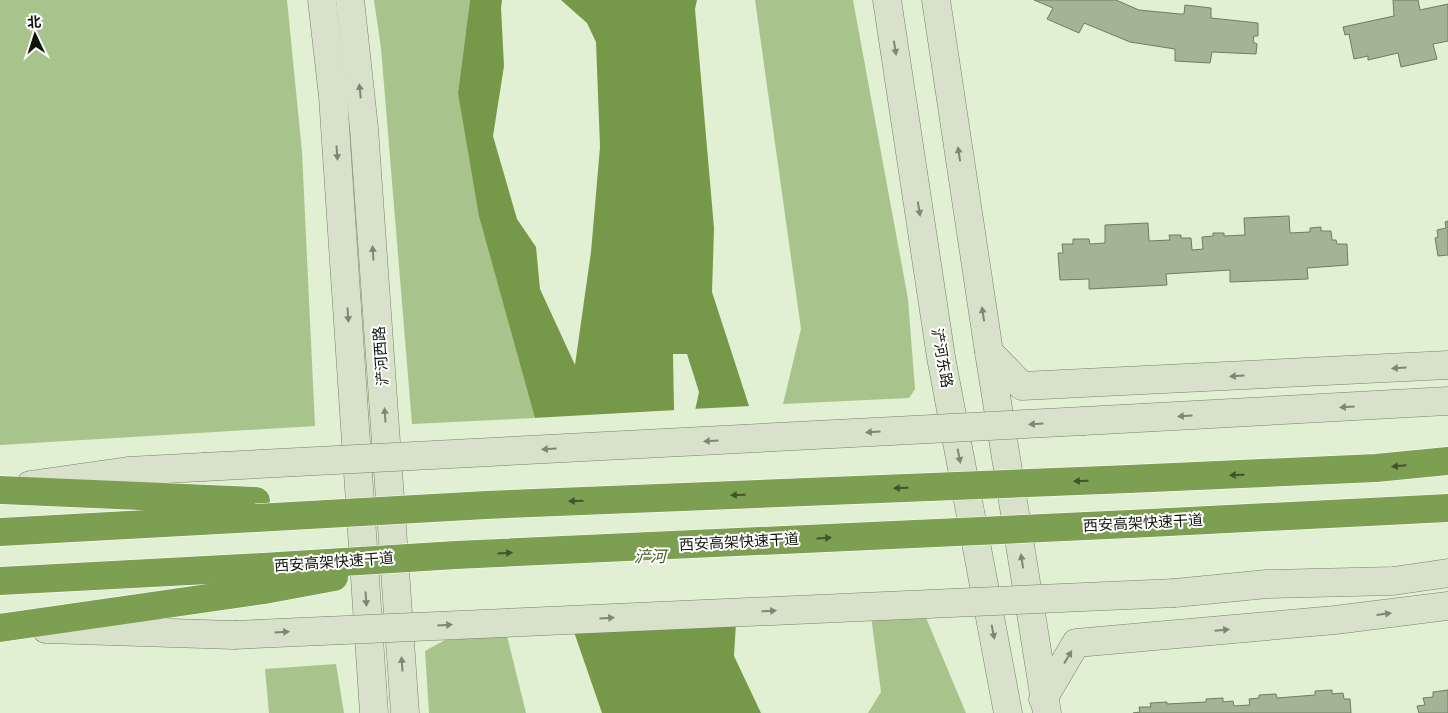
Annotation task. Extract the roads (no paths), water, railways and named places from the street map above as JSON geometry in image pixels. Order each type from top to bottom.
[{"type":"highway","points":[[0,532],[256,510],[486,505],[1129,479],[1376,468],[1448,461]]},
{"type":"highway","points":[[0,489],[256,510]]},
{"type":"highway","name":"西安高架快速干道","points":[[0,581],[45,579],[264,579],[456,555],[1448,508]]},
{"type":"highway","points":[[7,628],[264,579]]},
{"type":"main road","name":"浐河西路","points":[[322,0],[335,124],[374,713]]},
{"type":"main road","name":"浐河西路","points":[[350,0],[364,128],[405,713]]},
{"type":"main road","name":"浐河东路","points":[[887,0],[941,357],[1008,713]]},
{"type":"main road","points":[[936,0],[1045,706]]},
{"type":"main road","points":[[989,352],[1022,386],[1448,365]]},
{"type":"main road","points":[[0,489],[128,471],[1448,401]]},
{"type":"main road","points":[[7,628],[234,635],[1175,593],[1267,584],[1393,581],[1448,573]]},
{"type":"main road","points":[[1045,706],[1076,643],[1335,620],[1448,606]]},
{"type":"water","name":"浐河","points":[[470,0],[502,0],[504,66],[493,136],[517,219],[536,247],[540,289],[575,365],[591,252],[600,147],[596,42],[587,23],[561,0],[697,0],[695,9],[714,228],[712,292],[749,406],[734,656],[761,713],[602,713],[574,632],[535,418],[479,216],[458,93]],"holes":[[[673,354],[687,354],[699,392],[684,462],[675,462]]]}]
